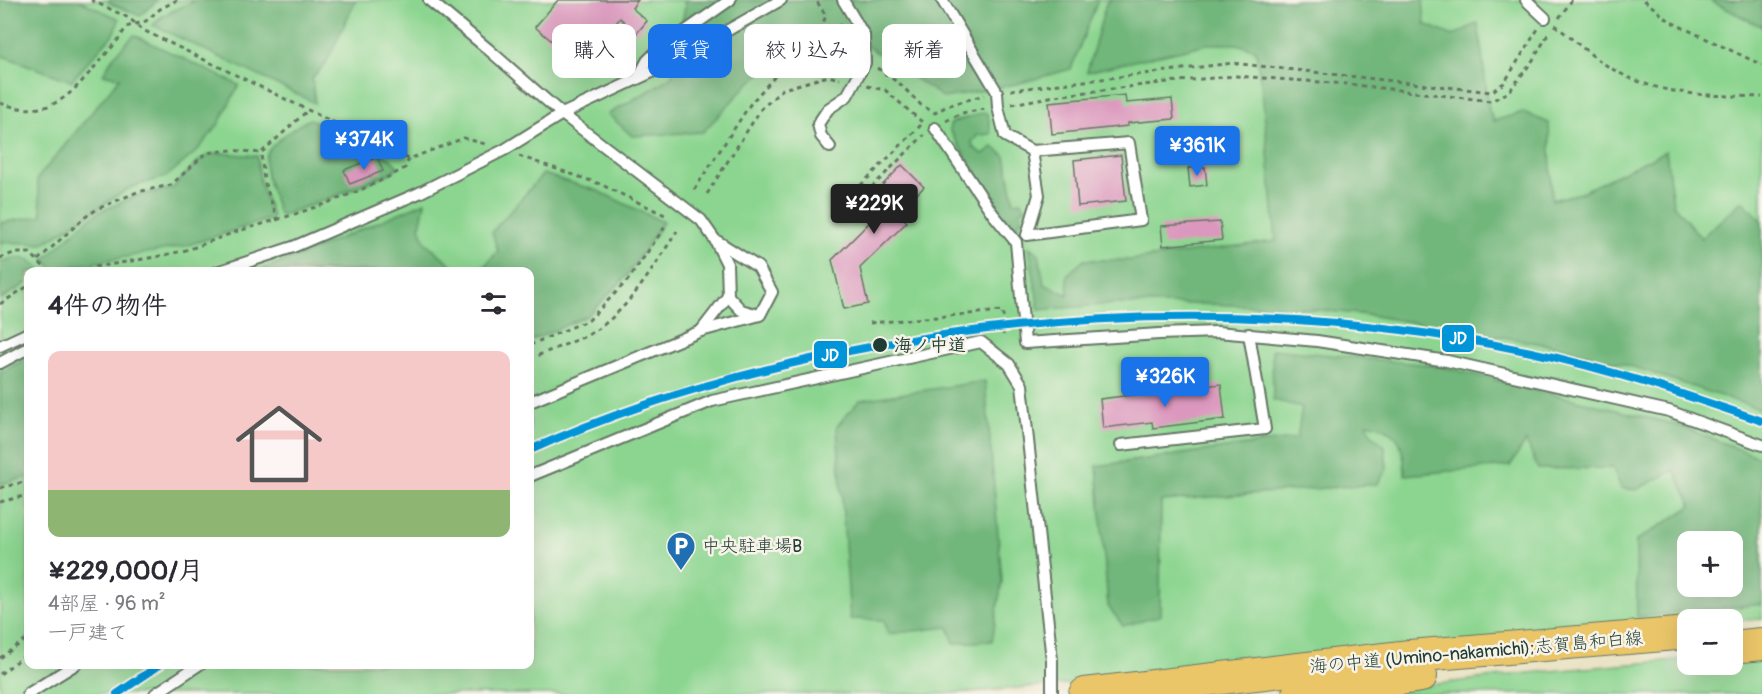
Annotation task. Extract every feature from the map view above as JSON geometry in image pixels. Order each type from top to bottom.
[{"type":"main road","points":[[1743,628],[1762,627]]},
{"type":"main road","name":"海の中道 (Umino-nakamichi);志賀島和白線","points":[[1085,694],[1410,656],[1677,634]]},
{"type":"main road","points":[[1743,646],[1762,644]]},
{"type":"main road","name":"海の中道 (Umino-nakamichi);志賀島和白線","points":[[1298,694],[1409,677],[1677,652]]},
{"type":"lane","points":[[429,0],[562,114],[701,220],[728,264],[728,296],[701,331]]},
{"type":"lane","points":[[638,79],[647,61],[657,51],[730,0]]},
{"type":"lane","points":[[232,267],[292,247],[419,193],[504,150],[562,114],[663,67],[782,0]]},
{"type":"lane","points":[[830,147],[821,136],[818,124],[828,109],[847,96],[865,63],[864,35],[843,0]]},
{"type":"lane","points":[[942,0],[997,92],[1005,136],[1032,151],[1128,142],[1141,220],[1027,235],[1016,242]]},
{"type":"lane","points":[[1526,0],[1545,18]]},
{"type":"lane","points":[[933,125],[993,214],[1016,242],[1025,344],[1217,332],[1317,341],[1447,361],[1669,411],[1762,445]]},
{"type":"lane","points":[[1027,235],[1039,195],[1032,151]]},
{"type":"lane","points":[[534,400],[701,331],[760,315],[772,292],[758,267],[715,240]]},
{"type":"lane","points":[[728,296],[741,310],[760,315]]},
{"type":"lane","points":[[1121,445],[1265,429],[1249,334]]},
{"type":"lane","points":[[0,346],[24,335]]},
{"type":"lane","points":[[534,474],[712,401],[981,342],[1009,364],[1022,385],[1052,660],[1052,694]]},
{"type":"lane","points":[[0,363],[24,350]]},
{"type":"lane","points":[[28,694],[68,669]]},
{"type":"lane","points":[[155,694],[192,669]]},
{"type":"path","points":[[91,0],[129,18],[143,30],[408,159],[464,138],[600,184],[667,216]]},
{"type":"path","points":[[0,103],[16,108],[42,108],[60,102],[77,87],[121,38],[126,27],[146,21],[160,9],[177,0]]},
{"type":"path","points":[[816,0],[826,16],[823,24]]},
{"type":"path","points":[[945,121],[962,113],[1054,96],[1236,76],[1347,84],[1491,101],[1509,92],[1572,0]]},
{"type":"path","points":[[1644,0],[1671,22],[1762,65]]},
{"type":"path","points":[[103,6],[106,1]]},
{"type":"path","points":[[935,113],[947,106],[997,92],[1233,63],[1491,92],[1504,82],[1545,18]]},
{"type":"path","points":[[1554,25],[1614,69],[1649,85],[1685,94],[1762,97]]},
{"type":"path","points":[[821,47],[830,51],[833,61],[829,70],[819,73],[811,69],[807,60],[812,50],[821,47]]},
{"type":"path","points":[[707,194],[761,109],[783,89],[828,76],[851,82]]},
{"type":"path","points":[[694,190],[751,103],[773,78]]},
{"type":"path","points":[[862,84],[885,90],[922,123],[852,194],[858,201],[933,125],[947,106]]},
{"type":"path","points":[[921,105],[930,114]]},
{"type":"path","points":[[278,221],[264,182],[261,153],[307,111]]},
{"type":"path","points":[[38,260],[84,218],[98,209],[137,192],[171,185],[206,153],[232,150],[261,153]]},
{"type":"path","points":[[95,267],[186,250],[235,232],[278,221],[334,201],[392,176],[405,168],[408,159]]},
{"type":"path","points":[[534,343],[589,320],[628,280],[667,224]]},
{"type":"path","points":[[534,357],[596,330],[610,319],[639,288],[677,231]]},
{"type":"path","points":[[0,258],[14,253],[30,253],[44,267]]},
{"type":"path","points":[[0,304],[24,289]]},
{"type":"path","points":[[870,323],[1002,311],[1005,324],[1003,334]]},
{"type":"path","points":[[0,488],[24,481]]},
{"type":"path","points":[[0,502],[24,496]]},
{"type":"path","points":[[0,658],[24,641]]},
{"type":"path","points":[[0,674],[24,656]]},
{"type":"green space","points":[[0,0],[1762,0],[1762,619],[1743,620],[1743,609],[1677,609],[1677,621],[1106,681],[943,694],[0,694]]},
{"type":"green space","points":[[0,0],[79,0],[119,19],[115,32],[71,81],[0,55]]},
{"type":"green space","points":[[110,0],[158,0],[140,16],[109,3]]},
{"type":"green space","points":[[196,0],[356,0],[326,63],[312,78],[315,103],[153,25],[164,15]]},
{"type":"green space","points":[[684,0],[1098,0],[1071,69],[1016,84],[944,98],[914,78],[966,78],[966,24],[882,24],[882,56],[870,48],[870,24],[744,24],[744,78],[755,78],[703,132],[632,136],[608,114],[669,78],[732,78],[732,24],[682,24]]},
{"type":"green space","points":[[1110,0],[1423,0],[1425,24],[1453,36],[1478,23],[1489,110],[1494,121],[1523,112],[1549,123],[1552,200],[1580,193],[1666,151],[1673,204],[1701,238],[1742,201],[1762,221],[1762,410],[1637,368],[1556,346],[1368,315],[1290,307],[1202,304],[1114,304],[1039,310],[1029,247],[1039,254],[1044,284],[1068,295],[1067,275],[1084,260],[1130,260],[1276,241],[1256,50],[1237,44],[1207,44],[1087,72],[1106,4]]},
{"type":"green space","points":[[1709,0],[1762,0],[1762,27]]},
{"type":"green space","points":[[134,35],[239,85],[218,125],[197,151],[167,176],[129,188],[43,244],[0,242],[0,223],[42,216],[37,179],[120,78],[103,74],[114,56]]},
{"type":"green space","points":[[985,112],[988,115],[991,134],[978,135],[972,142],[973,147],[983,154],[993,147],[1005,156],[1014,202],[1021,201],[1026,208],[1020,211],[1022,216],[1016,231],[998,210],[950,131],[950,125],[953,122]]},
{"type":"green space","points":[[310,119],[391,159],[398,167],[390,173],[333,197],[280,216],[267,178],[266,156],[279,140]]},
{"type":"green space","points":[[220,153],[257,156],[260,182],[273,218],[185,246],[70,267],[52,267],[45,259],[99,212],[136,196],[173,188],[196,163],[208,155]]},
{"type":"green space","points":[[543,174],[598,191],[663,222],[626,277],[587,316],[534,339],[534,267],[484,267],[498,251],[492,232]]},
{"type":"green space","points":[[425,202],[420,227],[425,242],[454,267],[267,267]]},
{"type":"green space","points":[[14,258],[28,259],[39,267],[24,267],[24,285],[0,300],[0,262]]},
{"type":"green space","points":[[1272,349],[1439,366],[1677,425],[1762,458],[1762,604],[1714,609],[1677,609],[1677,613],[1637,617],[1636,541],[1692,506],[1674,470],[1636,490],[1621,488],[1613,468],[1538,469],[1526,441],[1510,466],[1405,475],[1403,455],[1398,440],[1387,429],[1367,423],[1371,434],[1385,446],[1387,469],[1377,484],[1161,501],[1160,616],[1123,626],[1108,606],[1097,466],[1297,438],[1302,407],[1273,400]]},
{"type":"green space","points":[[24,359],[24,478],[0,484],[0,373]]},
{"type":"green space","points":[[985,381],[1002,581],[992,641],[954,643],[948,627],[888,634],[884,620],[850,619],[837,426],[860,400]]},
{"type":"green space","points":[[1762,653],[1762,694],[1355,694],[1528,673],[1677,660],[1677,675],[1743,675],[1743,654]]},
{"type":"building","points":[[558,0],[638,0],[632,8],[647,21],[637,33],[636,24],[627,24],[620,18],[615,24],[552,24],[552,41],[535,27]]},
{"type":"building","points":[[1125,95],[1126,103],[1172,99],[1174,119],[1052,134],[1049,102]]},
{"type":"building","points":[[1121,155],[1126,201],[1078,206],[1074,160]]},
{"type":"building","points":[[377,157],[383,171],[350,184],[344,170]]},
{"type":"building","points":[[902,165],[924,187],[898,213],[907,222],[860,268],[868,304],[844,309],[832,260],[879,213],[867,201]]},
{"type":"building","points":[[1205,167],[1207,185],[1190,187],[1188,168]]},
{"type":"building","points":[[1220,222],[1222,240],[1163,246],[1161,226]]},
{"type":"building","points":[[1221,384],[1225,419],[1153,428],[1152,422],[1103,428],[1100,399]]},
{"type":"transit line","name":"JD","points":[[534,448],[657,401],[786,364],[875,346],[957,333],[1121,318],[1285,319],[1367,326],[1449,337],[1531,352],[1590,366],[1762,421]]},
{"type":"transit line","name":"JD","points":[[117,694],[154,669]]},
{"type":"place","name":"海ノ中道","points":[[880,345]]},
{"type":"place","name":"中央駐車場B","points":[[681,572]]}]
